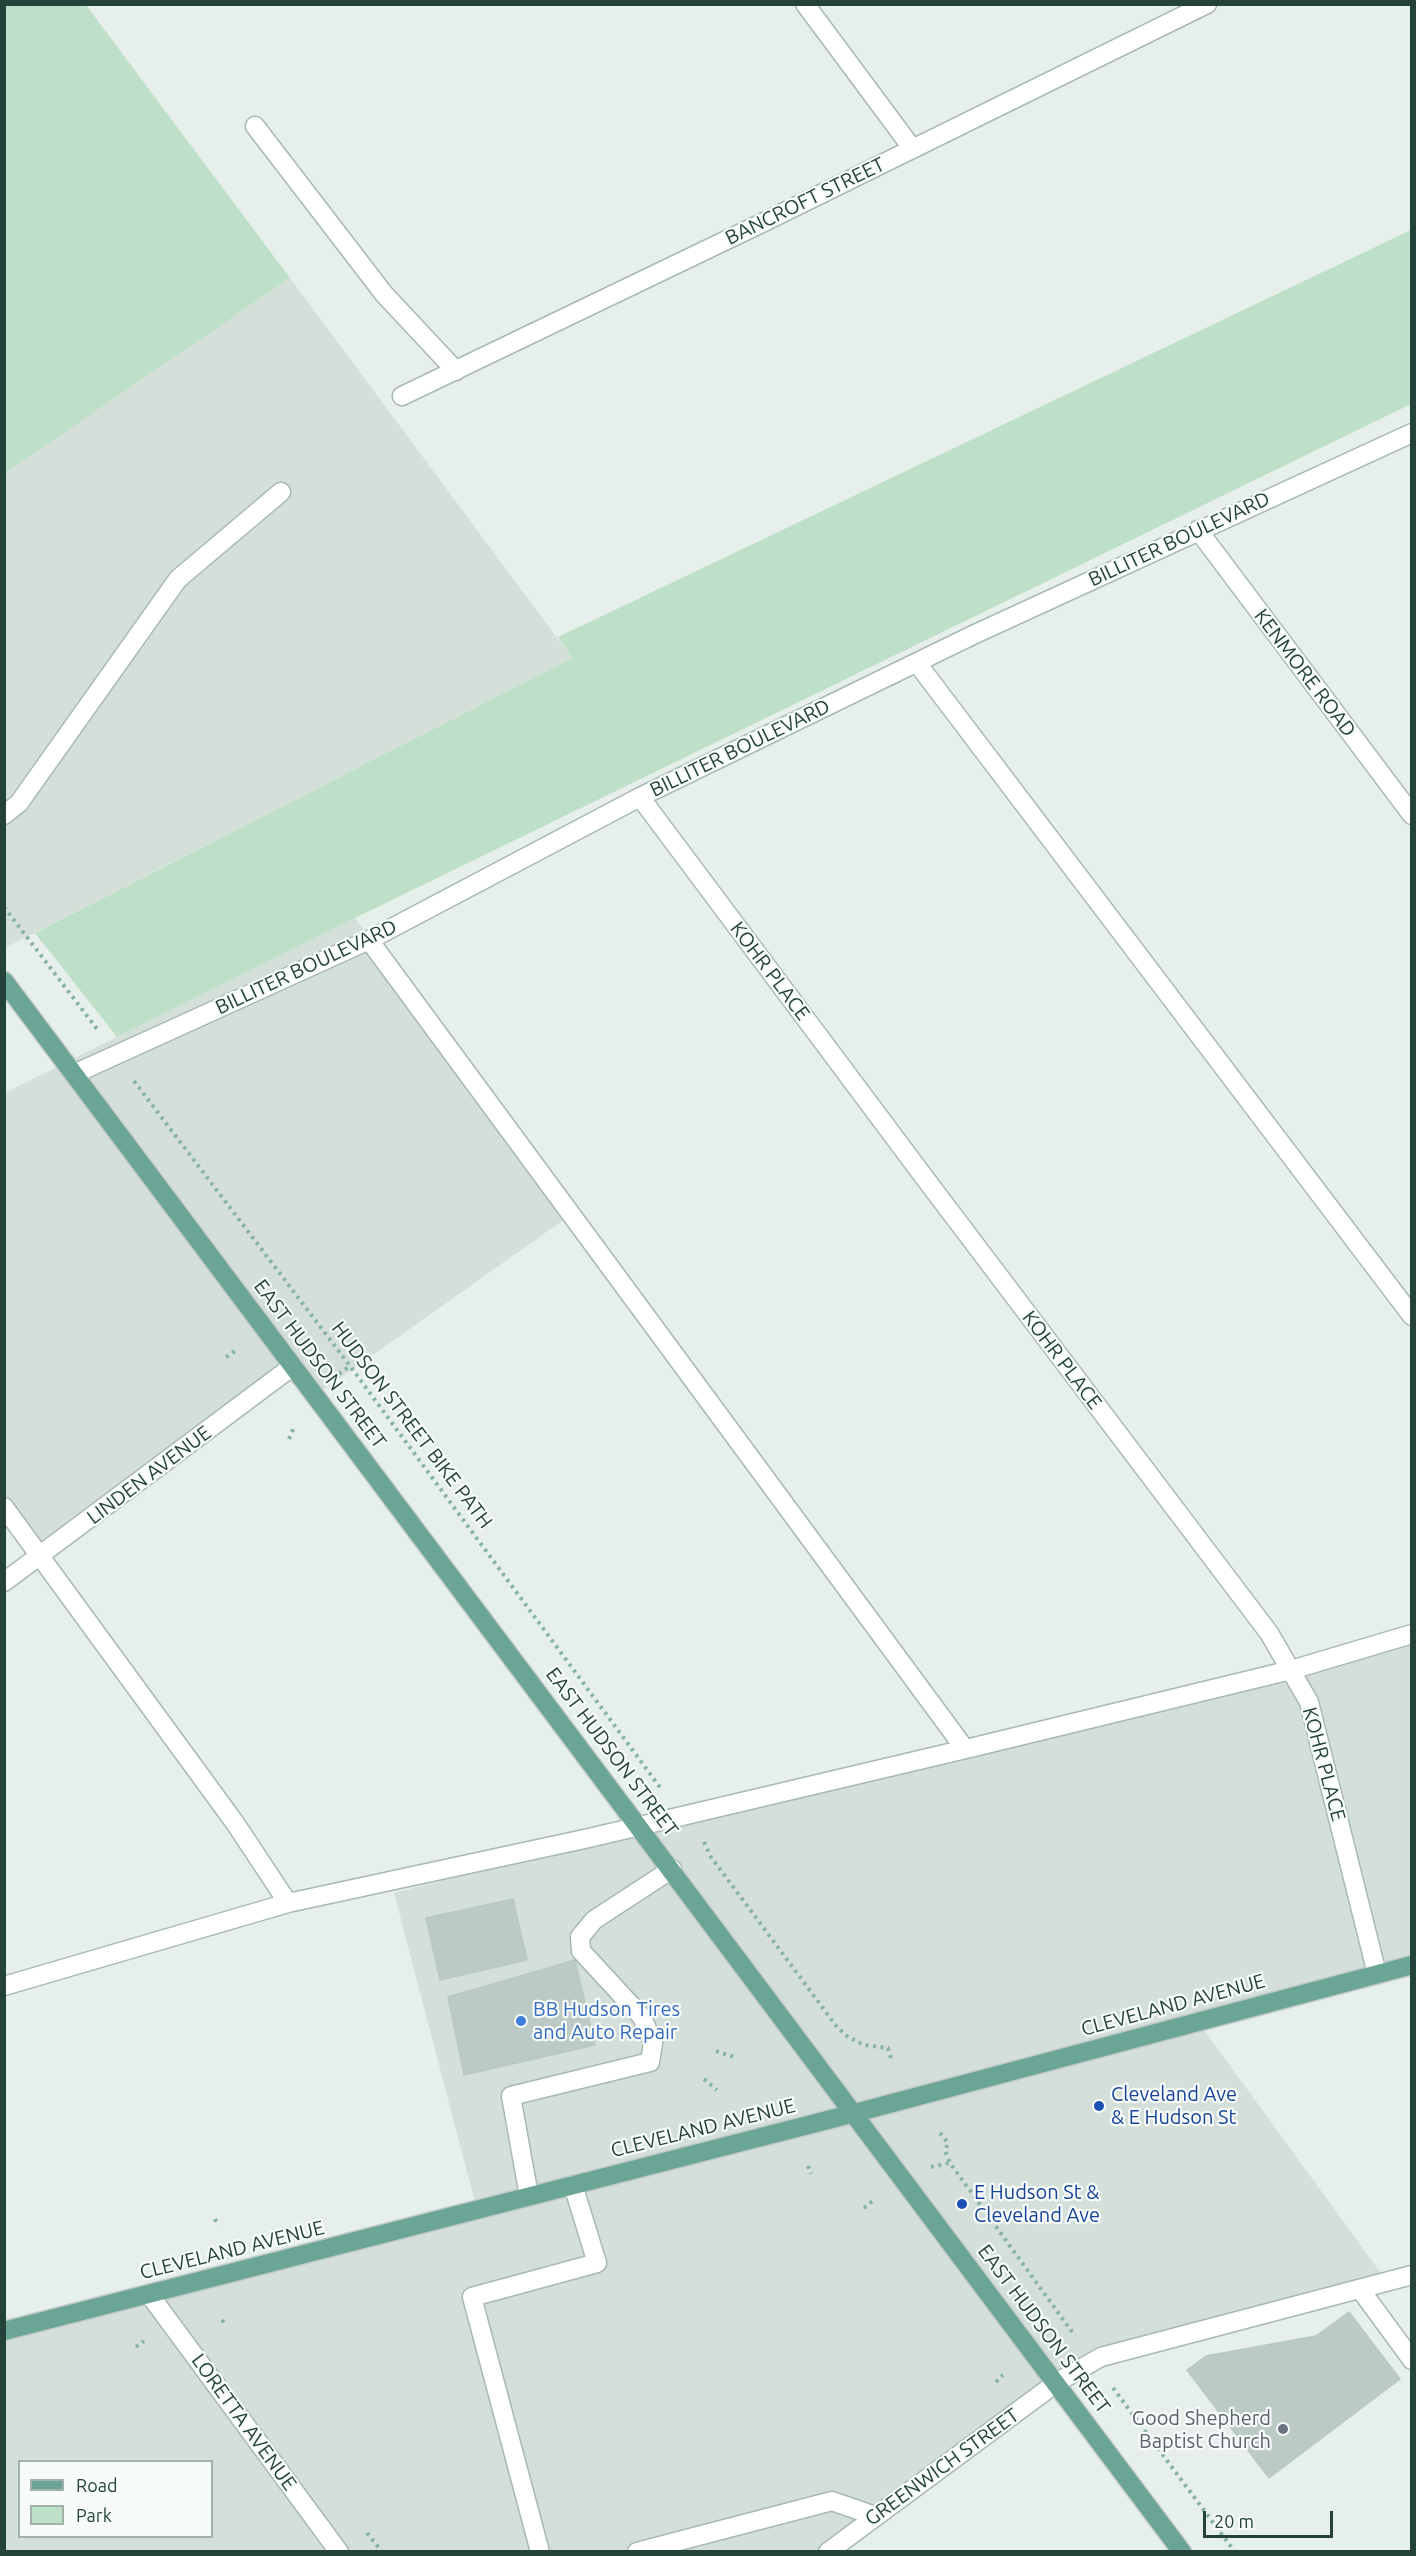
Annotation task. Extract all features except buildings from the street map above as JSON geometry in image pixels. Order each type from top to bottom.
[{"type":"main road","name":"EAST HUDSON STREET","points":[[4,981],[855,2112],[1182,2552]]},
{"type":"main road","name":"CLEVELAND AVENUE","points":[[4,2331],[855,2112],[1412,1965]]},
{"type":"street","points":[[805,4],[912,148]]},
{"type":"street","name":"BANCROFT STREET","points":[[402,396],[762,223],[1207,4]]},
{"type":"street","points":[[255,126],[384,294],[456,371]]},
{"type":"street","name":"BILLITER BOULEVARD","points":[[74,1074],[369,940],[640,797],[1198,530],[1412,433]]},
{"type":"street","points":[[4,814],[19,803],[178,579],[281,492]]},
{"type":"street","name":"KENMORE ROAD","points":[[1198,530],[1412,815]]},
{"type":"street","points":[[917,663],[1412,1316]]},
{"type":"street","name":"KOHR PLACE","points":[[640,797],[1269,1633],[1309,1702],[1377,1974]]},
{"type":"street","points":[[369,940],[965,1749]]},
{"type":"street","name":"LINDEN AVENUE","points":[[4,1582],[42,1556],[293,1366]]},
{"type":"street","points":[[4,1507],[235,1823],[288,1903]]},
{"type":"street","points":[[4,1986],[288,1903],[639,1826],[965,1749],[1291,1670],[1412,1634]]},
{"type":"street","points":[[529,2196],[511,2096],[650,2062],[653,2043],[642,2017],[581,1951],[580,1937],[594,1920],[672,1869]]},
{"type":"street","points":[[540,2552],[472,2297],[597,2263],[573,2185]]},
{"type":"street","name":"GREENWICH STREET","points":[[828,2552],[1056,2383],[1094,2361],[1412,2274]]},
{"type":"street","points":[[1360,2289],[1412,2360]]},
{"type":"street","name":"LORETTA AVENUE","points":[[149,2294],[339,2552]]},
{"type":"street","points":[[637,2552],[832,2501],[875,2516]]},
{"type":"path","points":[[4,907],[100,1033]]},
{"type":"path","name":"HUDSON STREET BIKE PATH","points":[[134,1081],[350,1366],[662,1790]]},
{"type":"path","points":[[226,1357],[238,1349]]},
{"type":"path","points":[[334,1378],[350,1366]]},
{"type":"path","points":[[289,1439],[294,1427]]},
{"type":"path","points":[[704,1840],[711,1857],[837,2027],[848,2037],[864,2045],[888,2048],[891,2058]]},
{"type":"path","points":[[716,2051],[734,2057]]},
{"type":"path","points":[[704,2079],[717,2090]]},
{"type":"path","points":[[940,2133],[948,2142],[945,2151],[950,2163],[1235,2552]]},
{"type":"path","points":[[931,2167],[950,2163]]},
{"type":"path","points":[[808,2166],[811,2174]]},
{"type":"path","points":[[864,2208],[875,2199]]},
{"type":"path","points":[[215,2219],[218,2226]]},
{"type":"path","points":[[222,2320],[226,2325]]},
{"type":"path","points":[[136,2347],[144,2341]]},
{"type":"path","points":[[996,2382],[1004,2375]]},
{"type":"shaded area","points":[[290,278],[572,658],[5,948],[4,473]]},
{"type":"shaded area","points":[[355,918],[572,1214],[312,1398],[287,1365],[46,1555],[5,1502],[5,1093]]},
{"type":"shaded area","points":[[1409,1631],[1412,1643],[1411,1967],[1199,2023],[1383,2276],[1057,2378],[822,2551],[5,2552],[5,2329],[477,2210],[394,1893]]},
{"type":"green space","points":[[5,4],[86,5],[290,278],[5,473]]},
{"type":"green space","points":[[1411,230],[1411,404],[355,918],[117,1037],[35,933],[572,658],[558,637]]},
{"type":"place","name":"BB Hudson Tires and Auto Repair","points":[[521,2021]]},
{"type":"place","name":"Cleveland Ave & E Hudson St","points":[[1099,2106]]},
{"type":"place","name":"E Hudson St & Cleveland Ave","points":[[962,2204]]},
{"type":"place","name":"Good Shepherd Baptist Church","points":[[1283,2429]]}]
